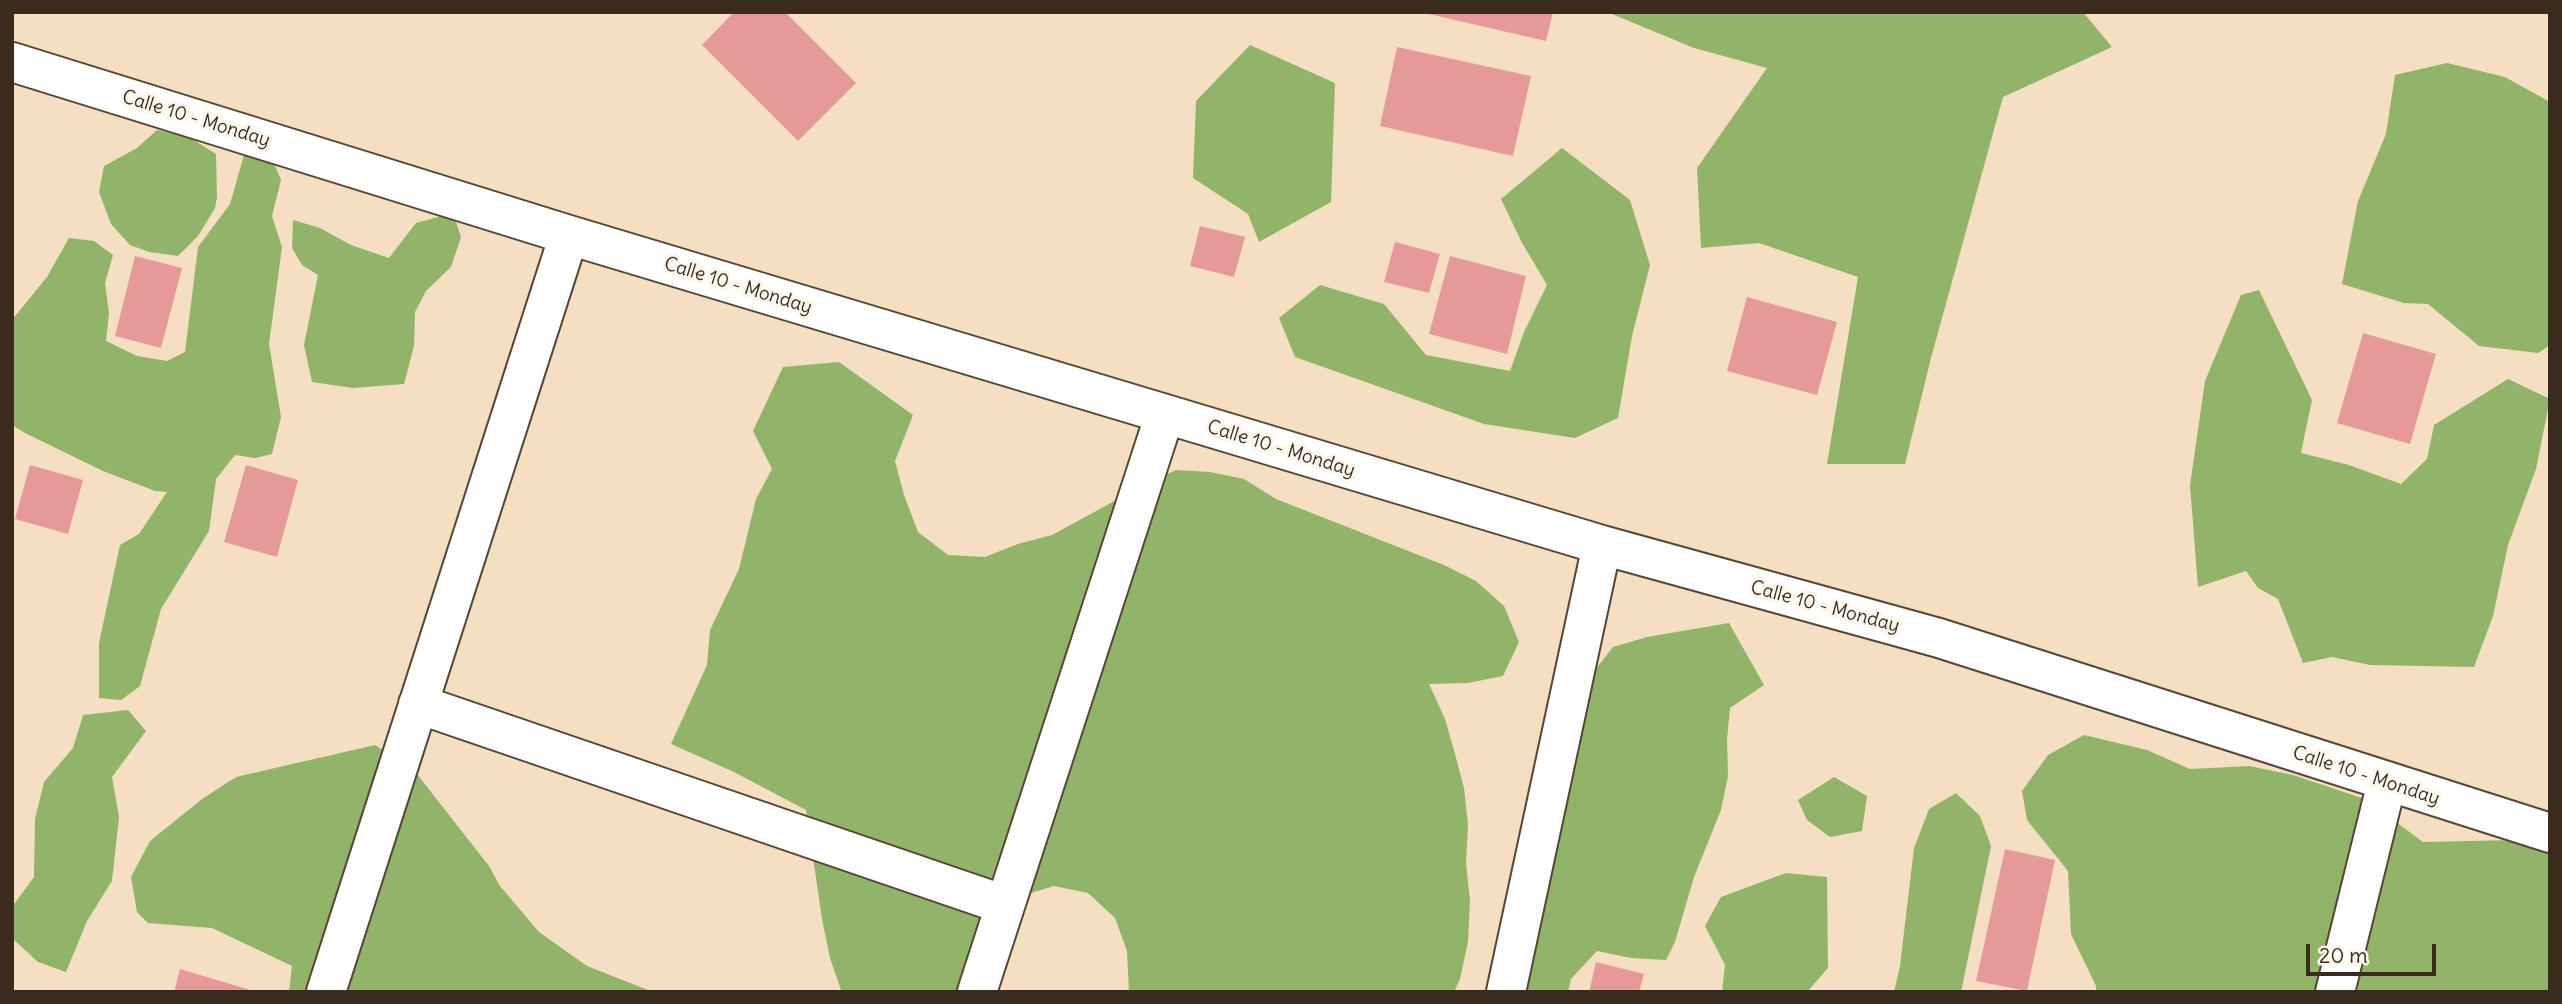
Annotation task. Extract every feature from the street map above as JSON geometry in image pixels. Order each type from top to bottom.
[{"type":"street","name":"Calle 10 - Monday","points":[[12,62],[569,235],[1602,545],[1939,638],[2550,833]]},
{"type":"street","points":[[326,992],[569,235]]},
{"type":"street","points":[[977,992],[1165,414]]},
{"type":"street","points":[[1506,992],[1602,545]]},
{"type":"street","points":[[418,704],[1005,905]]},
{"type":"street","points":[[2335,992],[2387,782]]},
{"type":"green space","points":[[1607,12],[2083,12],[2112,47],[2003,97],[1931,358],[1905,464],[1827,464],[1858,277],[1759,243],[1701,248],[1697,168],[1767,68],[1694,48]]},
{"type":"green space","points":[[1250,45],[1335,83],[1331,202],[1259,242],[1248,214],[1193,178],[1196,101]]},
{"type":"green space","points":[[2447,63],[2505,77],[2550,102],[2550,345],[2538,353],[2479,346],[2428,304],[2404,303],[2342,284],[2358,201],[2386,134],[2395,75]]},
{"type":"green space","points":[[157,130],[189,137],[216,154],[215,208],[198,236],[178,256],[149,252],[130,245],[111,224],[99,192],[104,166],[137,148]]},
{"type":"green space","points":[[1562,148],[1630,200],[1650,265],[1632,336],[1618,418],[1575,438],[1484,424],[1295,357],[1279,318],[1320,285],[1384,304],[1426,355],[1510,371],[1524,332],[1547,285],[1521,241],[1501,199]]},
{"type":"green space","points":[[244,155],[273,161],[281,180],[272,216],[282,247],[269,344],[281,417],[272,454],[255,458],[235,455],[216,479],[209,531],[161,609],[140,686],[121,700],[99,698],[99,643],[120,545],[139,534],[167,492],[155,491],[103,471],[12,425],[12,320],[47,277],[69,238],[94,241],[113,255],[105,283],[109,313],[106,341],[137,356],[167,361],[185,352],[198,247],[230,204]]},
{"type":"green space","points":[[453,213],[461,237],[451,267],[426,291],[415,312],[414,346],[404,384],[353,388],[312,382],[304,345],[318,275],[302,265],[292,248],[293,220],[320,228],[351,245],[389,258],[416,223]]},
{"type":"green space","points":[[2259,290],[2312,400],[2301,453],[2349,465],[2401,484],[2427,459],[2434,425],[2508,379],[2550,399],[2536,469],[2508,545],[2493,616],[2474,667],[2370,665],[2332,657],[2303,663],[2278,599],[2258,588],[2246,571],[2198,587],[2190,485],[2205,381],[2241,295]]},
{"type":"green space","points":[[839,362],[913,415],[895,461],[918,532],[948,555],[985,557],[1052,535],[1176,470],[1210,472],[1244,479],[1276,499],[1444,565],[1476,581],[1504,606],[1519,642],[1503,676],[1468,683],[1429,684],[1445,719],[1455,754],[1464,788],[1468,825],[1468,942],[1460,979],[1454,992],[1129,992],[1127,951],[1115,918],[1088,893],[1054,886],[1018,897],[985,992],[836,992],[841,990],[830,958],[822,919],[806,810],[734,772],[671,744],[707,665],[710,630],[739,569],[756,499],[772,469],[753,431],[783,367]]},
{"type":"green space","points":[[1729,623],[1764,685],[1730,708],[1728,776],[1721,810],[1694,877],[1675,942],[1666,960],[1631,958],[1597,951],[1571,979],[1568,992],[1517,992],[1591,675],[1613,647],[1647,637]]},
{"type":"green space","points":[[128,710],[146,731],[112,777],[119,817],[112,881],[87,921],[66,972],[38,962],[14,940],[12,907],[34,877],[35,819],[44,782],[73,748],[83,715]]},
{"type":"green space","points":[[2084,735],[2147,750],[2190,769],[2249,766],[2293,775],[2365,799],[2423,842],[2517,840],[2550,845],[2550,992],[2096,992],[2096,986],[2071,934],[2068,871],[2027,820],[2022,791],[2048,755]]},
{"type":"green space","points":[[375,745],[413,769],[489,866],[500,886],[539,932],[587,966],[653,992],[289,992],[292,966],[212,928],[148,923],[137,912],[131,877],[150,841],[202,799],[236,777]]},
{"type":"green space","points":[[1834,777],[1867,796],[1862,831],[1830,837],[1807,820],[1798,800]]},
{"type":"green space","points":[[1956,793],[1980,816],[1991,846],[1961,992],[1894,992],[1900,966],[1914,848],[1929,809]]},
{"type":"green space","points":[[1786,873],[1827,877],[1828,968],[1807,992],[1722,992],[1725,965],[1705,926],[1721,897]]},
{"type":"building","points":[[734,12],[785,12],[856,83],[798,141],[702,45]]},
{"type":"building","points":[[1420,12],[1553,12],[1546,41]]},
{"type":"building","points":[[1397,47],[1531,76],[1513,156],[1380,126]]},
{"type":"building","points":[[1200,226],[1245,237],[1234,277],[1190,266]]},
{"type":"building","points":[[1395,242],[1440,254],[1429,293],[1384,282]]},
{"type":"building","points":[[135,256],[182,268],[161,348],[115,336]]},
{"type":"building","points":[[1450,256],[1526,276],[1507,354],[1429,334]]},
{"type":"building","points":[[1747,297],[1837,322],[1817,395],[1727,371]]},
{"type":"building","points":[[2363,333],[2436,354],[2410,444],[2337,423]]},
{"type":"building","points":[[30,465],[83,480],[68,534],[15,519]]},
{"type":"building","points":[[246,465],[298,480],[277,557],[224,542]]},
{"type":"building","points":[[2005,849],[2055,860],[2027,991],[1976,981]]},
{"type":"building","points":[[1596,962],[1644,974],[1639,992],[1589,992]]},
{"type":"building","points":[[180,969],[254,991],[174,992]]}]
